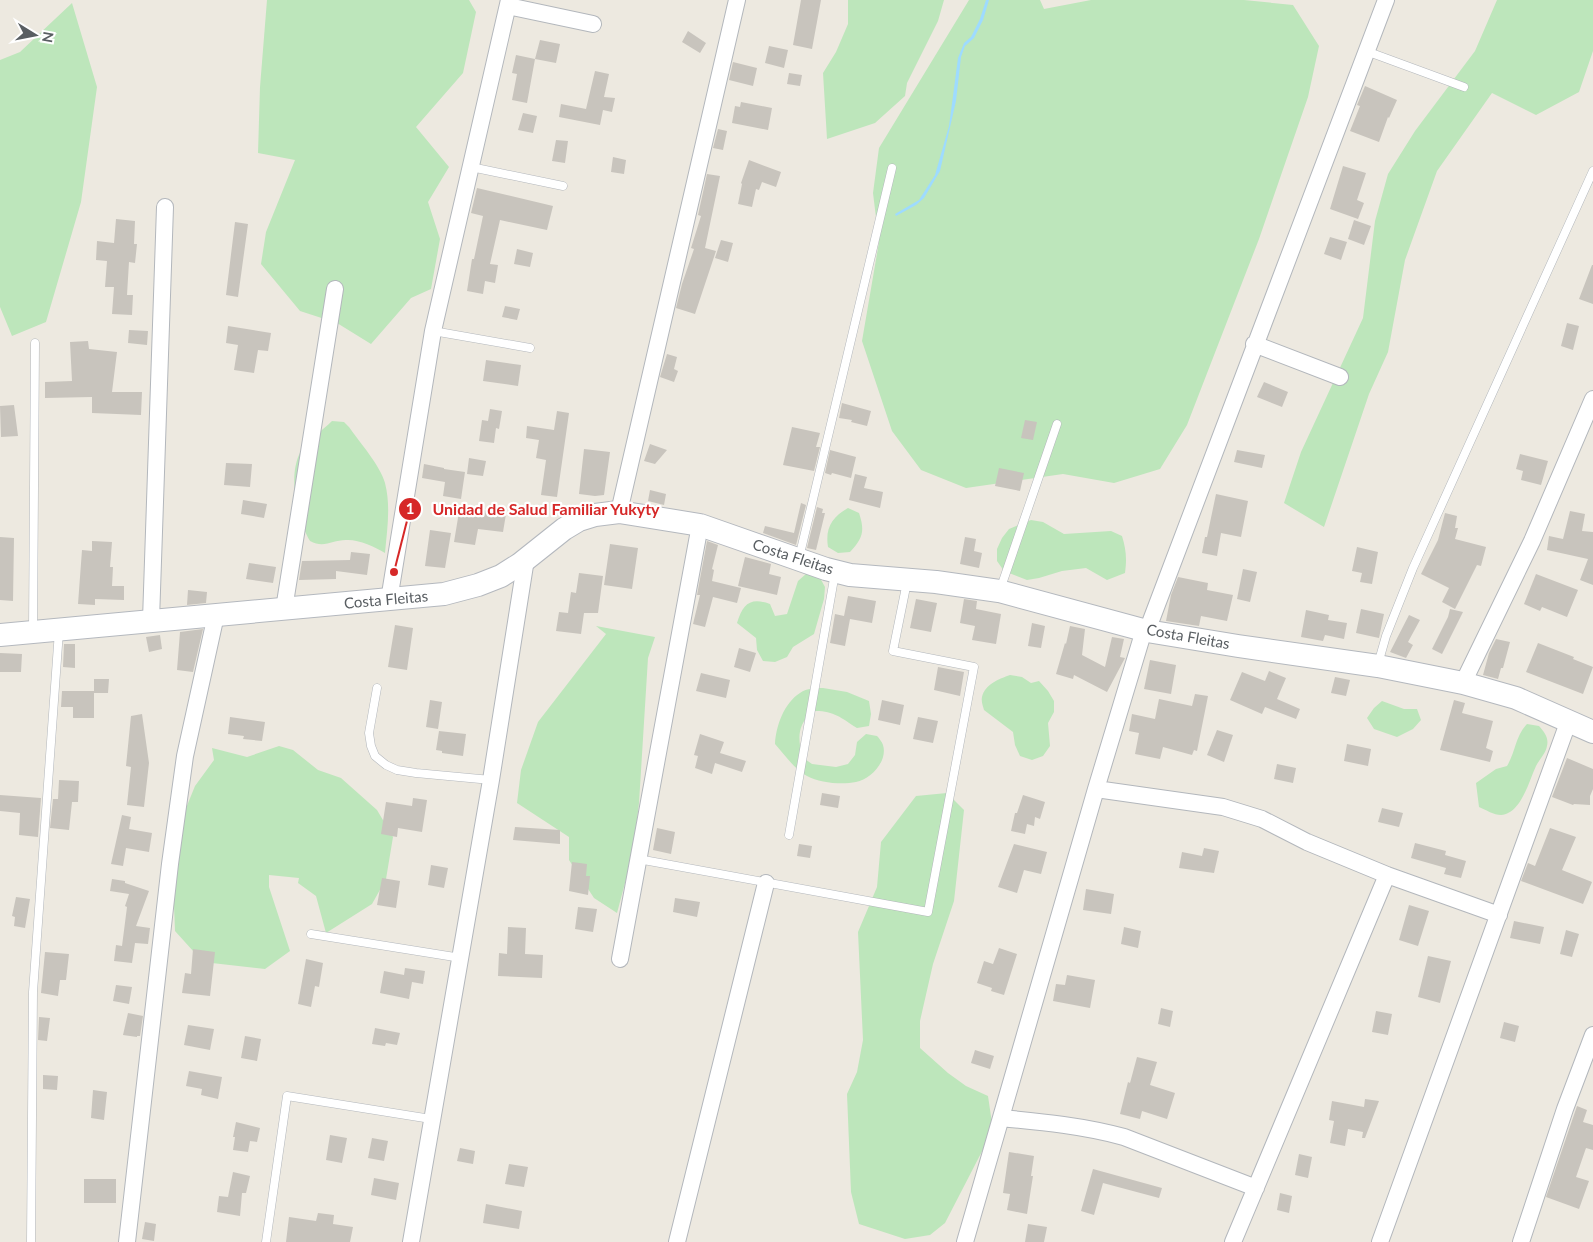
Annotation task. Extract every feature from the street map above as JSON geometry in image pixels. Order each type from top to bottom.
[{"type":"main road","name":"Costa Fleitas","points":[[0,635],[444,594],[478,585],[501,576],[526,560],[564,529],[579,520],[595,514],[619,512],[700,525],[836,571],[878,578],[1000,591],[1146,630],[1238,646],[1378,666],[1463,683],[1516,698],[1570,720],[1593,732]]},
{"type":"street","points":[[619,512],[737,0]]},
{"type":"street","points":[[965,1242],[1096,789],[1146,630],[1386,0]]},
{"type":"street","points":[[389,600],[433,331],[509,3],[593,24]]},
{"type":"street","points":[[151,620],[165,207]]},
{"type":"street","points":[[284,608],[335,289]]},
{"type":"street","points":[[1254,344],[1340,377]]},
{"type":"street","points":[[1463,683],[1532,542],[1593,399]]},
{"type":"street","points":[[620,959],[700,525]]},
{"type":"street","points":[[410,1242],[461,958],[526,560]]},
{"type":"street","points":[[127,1242],[170,864],[185,756],[216,615]]},
{"type":"street","points":[[1380,1242],[1570,720]]},
{"type":"street","points":[[1096,789],[1223,807],[1262,819],[1307,842],[1499,916]]},
{"type":"street","points":[[1234,1242],[1387,874]]},
{"type":"street","points":[[677,1242],[766,883]]},
{"type":"street","points":[[1521,1242],[1565,1109],[1593,1035]]},
{"type":"street","points":[[1001,1118],[1108,1132],[1256,1188]]},
{"type":"lane","points":[[1366,50],[1464,87]]},
{"type":"lane","points":[[471,167],[562,186]]},
{"type":"lane","points":[[799,559],[892,168]]},
{"type":"lane","points":[[1378,666],[1386,636],[1420,551],[1593,171]]},
{"type":"lane","points":[[433,331],[530,348]]},
{"type":"lane","points":[[33,632],[35,343]]},
{"type":"lane","points":[[1000,591],[1057,424]]},
{"type":"lane","points":[[789,836],[836,571]]},
{"type":"lane","points":[[638,859],[928,912],[974,667],[893,651],[907,580]]},
{"type":"lane","points":[[31,1242],[33,992],[59,629]]},
{"type":"lane","points":[[377,688],[369,732],[371,746],[376,756],[386,765],[397,770],[416,773],[491,780]]},
{"type":"lane","points":[[311,934],[461,958]]},
{"type":"lane","points":[[266,1242],[287,1096],[431,1119]]},
{"type":"green space","points":[[267,0],[469,0],[476,12],[463,73],[416,127],[449,167],[428,202],[440,239],[431,289],[411,298],[371,344],[337,323],[300,311],[261,264],[266,232],[295,160],[258,153],[260,87]]},
{"type":"green space","points":[[848,0],[944,0],[938,21],[907,83],[905,96],[875,123],[827,139],[823,73],[836,52],[848,24]]},
{"type":"green space","points":[[969,0],[1040,0],[1044,9],[1091,0],[1244,0],[1293,5],[1319,46],[1308,97],[1259,239],[1187,425],[1160,469],[1114,483],[1063,474],[966,488],[921,470],[892,431],[862,341],[879,242],[873,193],[879,148]]},
{"type":"green space","points":[[1497,0],[1593,0],[1593,51],[1579,92],[1536,115],[1492,93],[1437,171],[1405,260],[1388,352],[1369,394],[1324,527],[1284,503],[1301,452],[1363,318],[1375,221],[1388,174],[1415,131],[1475,51]]},
{"type":"green space","points":[[72,3],[97,87],[81,202],[46,322],[12,336],[0,307],[0,60],[20,52]]},
{"type":"green space","points":[[332,421],[344,422],[349,427],[374,462],[385,483],[388,509],[385,553],[377,548],[353,540],[325,544],[315,543],[310,541],[305,532],[295,497],[294,484],[297,461],[301,451],[311,439]]},
{"type":"green space","points":[[848,508],[859,513],[862,534],[858,543],[850,552],[838,553],[828,547],[829,529],[834,519]]},
{"type":"green space","points":[[1031,520],[1043,522],[1064,534],[1111,531],[1122,536],[1126,554],[1125,573],[1107,580],[1086,568],[1062,571],[1027,580],[1004,571],[997,561],[997,549],[1002,538],[1009,529]]},
{"type":"green space","points":[[807,573],[819,576],[825,587],[824,599],[814,634],[793,647],[787,657],[775,662],[763,661],[757,650],[756,638],[737,623],[742,611],[748,604],[757,601],[770,604],[775,616],[787,614],[798,581]]},
{"type":"green space","points":[[596,626],[655,637],[648,658],[639,803],[633,853],[617,913],[594,898],[569,860],[569,837],[517,803],[521,770],[538,722],[606,634]]},
{"type":"green space","points":[[1010,675],[1022,677],[1031,683],[1039,681],[1054,701],[1054,712],[1048,723],[1050,746],[1043,756],[1032,760],[1020,756],[1015,745],[1013,732],[984,710],[982,697],[986,689],[1001,678]]},
{"type":"green space","points":[[823,688],[847,692],[869,701],[871,714],[869,726],[857,728],[831,713],[812,711],[801,727],[800,744],[802,757],[812,764],[836,767],[848,764],[855,755],[857,742],[866,734],[877,736],[883,745],[884,751],[881,763],[862,780],[838,783],[825,782],[807,776],[798,770],[775,744],[779,723],[785,709],[794,697],[803,691]]},
{"type":"green space","points":[[1382,701],[1404,709],[1417,709],[1421,720],[1413,729],[1397,737],[1374,729],[1367,718]]},
{"type":"green space","points":[[1527,724],[1539,726],[1546,735],[1547,743],[1546,749],[1519,803],[1508,813],[1501,815],[1479,807],[1476,783],[1496,769],[1507,766],[1520,734]]},
{"type":"green space","points":[[279,746],[293,750],[318,770],[341,778],[377,810],[393,837],[386,879],[372,904],[326,933],[316,896],[298,883],[299,878],[269,875],[269,887],[290,951],[265,969],[203,962],[175,931],[173,880],[182,818],[195,786],[214,760],[212,748],[247,757]]},
{"type":"green space","points":[[947,793],[964,810],[954,901],[933,964],[920,1021],[920,1048],[966,1086],[988,1096],[993,1130],[945,1223],[930,1235],[905,1239],[859,1224],[851,1192],[847,1094],[857,1072],[863,1040],[858,932],[877,887],[881,842],[916,796]]},
{"type":"water","points":[[986,0],[989,0],[983,20],[974,38],[965,46],[961,57],[956,101],[940,171],[924,198],[916,205],[896,216],[895,214],[919,200],[935,175],[949,126],[958,58],[964,43],[971,37],[980,19]]},
{"type":"building","points":[[801,0],[821,0],[812,49],[793,45]]},
{"type":"building","points":[[688,31],[706,43],[700,53],[682,42]]},
{"type":"building","points":[[540,40],[560,44],[556,63],[535,59]]},
{"type":"building","points":[[769,46],[788,50],[784,68],[765,63]]},
{"type":"building","points":[[516,55],[535,59],[527,103],[512,100],[517,74],[512,73]]},
{"type":"building","points":[[733,62],[757,68],[753,86],[729,80]]},
{"type":"building","points":[[595,71],[609,74],[604,97],[615,98],[612,112],[603,110],[600,125],[559,117],[561,104],[586,109]]},
{"type":"building","points":[[789,73],[802,75],[800,86],[787,84]]},
{"type":"building","points":[[1365,86],[1397,100],[1388,117],[1379,142],[1350,131],[1360,106],[1357,105]]},
{"type":"building","points":[[741,102],[772,108],[768,130],[732,123],[735,106],[740,107]]},
{"type":"building","points":[[523,113],[537,116],[533,133],[518,130]]},
{"type":"building","points":[[718,129],[727,131],[723,150],[713,148]]},
{"type":"building","points":[[556,140],[568,141],[565,163],[552,161]]},
{"type":"building","points":[[613,157],[626,160],[624,174],[611,172]]},
{"type":"building","points":[[749,160],[781,172],[776,187],[762,182],[759,190],[756,189],[752,207],[738,204],[741,183]]},
{"type":"building","points":[[1343,166],[1366,173],[1357,200],[1364,203],[1358,219],[1330,209]]},
{"type":"building","points":[[707,174],[720,176],[705,248],[716,251],[695,314],[676,308],[694,249],[691,248],[701,216],[698,215]]},
{"type":"building","points":[[477,188],[553,206],[547,230],[500,220],[490,264],[498,265],[495,283],[485,281],[483,294],[467,291],[472,259],[474,259],[483,216],[471,213]]},
{"type":"building","points":[[116,219],[135,221],[134,244],[137,244],[135,263],[129,262],[127,295],[133,295],[132,315],[112,314],[114,287],[105,287],[107,261],[96,260],[97,241],[114,243]]},
{"type":"building","points":[[1354,220],[1371,226],[1364,245],[1348,239]]},
{"type":"building","points":[[235,222],[248,224],[238,297],[226,295]]},
{"type":"building","points":[[1330,237],[1347,242],[1341,260],[1324,254]]},
{"type":"building","points":[[721,240],[733,243],[728,262],[715,258]]},
{"type":"building","points":[[517,249],[533,253],[530,267],[514,264]]},
{"type":"building","points":[[1593,265],[1593,304],[1579,299]]},
{"type":"building","points":[[505,306],[520,309],[517,320],[502,317]]},
{"type":"building","points":[[1567,323],[1579,326],[1573,350],[1561,346]]},
{"type":"building","points":[[228,326],[271,333],[268,351],[258,350],[254,373],[234,370],[238,345],[226,343]]},
{"type":"building","points":[[129,330],[148,331],[147,345],[128,343]]},
{"type":"building","points":[[88,341],[89,349],[117,352],[112,392],[142,392],[141,415],[92,413],[92,397],[45,398],[45,382],[72,381],[70,342]]},
{"type":"building","points":[[667,354],[677,357],[674,369],[678,371],[674,382],[660,377]]},
{"type":"building","points":[[486,360],[521,365],[518,386],[483,381]]},
{"type":"building","points":[[1264,382],[1288,392],[1282,407],[1257,397]]},
{"type":"building","points":[[842,403],[871,411],[867,426],[851,422],[852,420],[839,418]]},
{"type":"building","points":[[14,405],[18,436],[1,437],[0,406]]},
{"type":"building","points":[[490,409],[502,411],[499,429],[496,428],[494,443],[479,441],[482,420],[488,421]]},
{"type":"building","points":[[557,411],[569,413],[557,497],[541,495],[546,460],[536,458],[539,440],[526,438],[527,426],[554,430]]},
{"type":"building","points":[[1025,420],[1037,422],[1033,440],[1021,438]]},
{"type":"building","points":[[792,427],[820,433],[816,447],[820,447],[814,471],[783,465]]},
{"type":"building","points":[[650,444],[667,450],[655,464],[644,461]]},
{"type":"building","points":[[584,449],[610,452],[604,495],[579,494]]},
{"type":"building","points":[[830,450],[856,457],[851,478],[825,473]]},
{"type":"building","points":[[1237,450],[1265,455],[1262,468],[1234,462]]},
{"type":"building","points":[[1520,454],[1548,461],[1541,485],[1521,480],[1523,471],[1516,469]]},
{"type":"building","points":[[469,458],[486,461],[483,476],[467,474]]},
{"type":"building","points":[[226,463],[252,464],[250,487],[224,485]]},
{"type":"building","points":[[424,464],[465,472],[461,499],[443,496],[445,482],[422,478]]},
{"type":"building","points":[[999,468],[1024,473],[1020,491],[995,486]]},
{"type":"building","points":[[855,474],[867,477],[864,488],[883,492],[880,508],[849,500]]},
{"type":"building","points":[[650,490],[666,494],[664,505],[648,501]]},
{"type":"building","points":[[1216,494],[1248,501],[1241,537],[1221,533],[1217,556],[1202,553]]},
{"type":"building","points":[[243,500],[267,504],[264,518],[241,514]]},
{"type":"building","points":[[801,503],[806,505],[796,545],[763,533],[765,526],[794,533]]},
{"type":"building","points":[[460,506],[506,514],[503,532],[478,529],[475,545],[454,542]]},
{"type":"building","points":[[817,507],[823,509],[822,513],[825,513],[816,550],[807,548]]},
{"type":"building","points":[[1570,511],[1585,514],[1582,531],[1593,532],[1593,585],[1580,580],[1588,559],[1547,550],[1549,536],[1563,539]]},
{"type":"building","points":[[1445,513],[1457,516],[1455,528],[1458,528],[1455,539],[1486,547],[1481,566],[1477,565],[1455,609],[1442,602],[1449,588],[1421,574],[1438,540]]},
{"type":"building","points":[[430,530],[451,533],[445,568],[425,566]]},
{"type":"building","points":[[0,537],[14,538],[13,601],[0,600]]},
{"type":"building","points":[[965,537],[976,539],[974,551],[982,553],[979,568],[960,564]]},
{"type":"building","points":[[92,541],[112,542],[110,567],[113,567],[112,586],[124,586],[124,600],[95,599],[95,605],[78,604],[82,550],[92,551]]},
{"type":"building","points":[[707,541],[718,545],[712,569],[714,570],[712,581],[741,588],[737,603],[713,597],[705,627],[693,624],[700,595],[697,595]]},
{"type":"building","points":[[610,544],[638,548],[632,589],[604,585]]},
{"type":"building","points":[[1357,547],[1378,552],[1372,584],[1360,582],[1362,573],[1352,571]]},
{"type":"building","points":[[351,552],[370,554],[367,575],[336,571],[336,579],[299,580],[302,561],[350,560]]},
{"type":"building","points":[[745,557],[771,564],[769,574],[781,577],[777,595],[738,586]]},
{"type":"building","points":[[249,563],[276,567],[273,583],[246,579]]},
{"type":"building","points":[[1243,569],[1257,572],[1250,602],[1237,599]]},
{"type":"building","points":[[579,573],[603,576],[598,613],[584,613],[581,634],[556,631],[559,612],[568,613],[571,592],[576,593]]},
{"type":"building","points":[[1536,574],[1578,590],[1567,617],[1542,607],[1540,611],[1524,604]]},
{"type":"building","points":[[1178,577],[1208,583],[1207,590],[1233,595],[1227,621],[1201,616],[1199,626],[1166,621],[1171,595]]},
{"type":"building","points":[[188,590],[207,592],[206,603],[187,605]]},
{"type":"building","points":[[848,596],[876,601],[872,623],[850,619],[845,646],[830,643],[835,614],[844,616]]},
{"type":"building","points":[[916,599],[937,603],[931,632],[910,628]]},
{"type":"building","points":[[964,599],[977,601],[976,609],[1001,614],[996,644],[972,640],[975,626],[960,623]]},
{"type":"building","points":[[1361,609],[1384,614],[1379,638],[1356,633]]},
{"type":"building","points":[[1450,609],[1463,612],[1442,654],[1432,649]]},
{"type":"building","points":[[1306,610],[1329,615],[1328,620],[1347,623],[1344,639],[1325,635],[1323,641],[1301,637]]},
{"type":"building","points":[[1409,615],[1420,620],[1408,642],[1413,645],[1406,658],[1390,652]]},
{"type":"building","points":[[1032,623],[1045,626],[1041,648],[1028,646]]},
{"type":"building","points":[[395,625],[413,628],[407,670],[388,667]]},
{"type":"building","points":[[1070,626],[1085,629],[1082,655],[1105,667],[1112,637],[1124,639],[1120,657],[1125,658],[1107,692],[1074,675],[1073,679],[1056,674]]},
{"type":"building","points":[[203,629],[193,672],[177,670],[180,632]]},
{"type":"building","points":[[160,635],[162,649],[149,652],[146,637]]},
{"type":"building","points":[[1496,639],[1510,642],[1498,679],[1483,675],[1489,653]]},
{"type":"building","points":[[1538,643],[1574,657],[1573,659],[1593,667],[1583,694],[1526,672]]},
{"type":"building","points":[[64,644],[75,644],[75,668],[63,667]]},
{"type":"building","points":[[739,648],[756,653],[750,672],[734,667]]},
{"type":"building","points":[[0,653],[22,654],[21,672],[0,672]]},
{"type":"building","points":[[1150,660],[1176,665],[1171,694],[1144,689]]},
{"type":"building","points":[[938,667],[964,672],[960,696],[934,690]]},
{"type":"building","points":[[1269,671],[1286,678],[1277,699],[1300,709],[1296,719],[1265,707],[1262,714],[1230,700],[1242,672],[1265,681]]},
{"type":"building","points":[[701,673],[730,680],[726,698],[696,691]]},
{"type":"building","points":[[1335,677],[1350,680],[1346,696],[1331,693]]},
{"type":"building","points":[[94,679],[109,679],[108,693],[94,693],[94,718],[73,718],[73,707],[61,707],[62,691],[94,691]]},
{"type":"building","points":[[1195,694],[1208,696],[1197,751],[1194,750],[1192,755],[1163,747],[1160,759],[1135,754],[1139,733],[1129,731],[1132,714],[1155,719],[1159,699],[1192,706]]},
{"type":"building","points":[[430,700],[442,702],[438,729],[426,727]]},
{"type":"building","points":[[882,700],[904,705],[900,725],[878,720]]},
{"type":"building","points":[[1454,700],[1465,703],[1462,713],[1493,721],[1486,748],[1493,751],[1490,762],[1440,750]]},
{"type":"building","points":[[142,714],[149,763],[144,807],[127,805],[131,767],[126,766],[131,716]]},
{"type":"building","points":[[230,717],[265,722],[262,741],[243,739],[244,736],[228,734]]},
{"type":"building","points":[[918,717],[938,721],[933,743],[913,739]]},
{"type":"building","points":[[1217,730],[1233,735],[1224,762],[1207,755]]},
{"type":"building","points":[[439,731],[466,734],[463,756],[442,753],[442,751],[436,750]]},
{"type":"building","points":[[700,734],[724,742],[720,753],[746,761],[742,772],[715,763],[712,774],[695,768],[698,756],[694,755]]},
{"type":"building","points":[[1347,744],[1371,749],[1368,766],[1344,761]]},
{"type":"building","points":[[1567,758],[1593,769],[1593,789],[1590,796],[1590,805],[1573,805],[1552,797]]},
{"type":"building","points":[[1277,764],[1296,768],[1293,783],[1274,779]]},
{"type":"building","points":[[59,780],[79,781],[78,802],[72,802],[69,830],[50,828],[53,799],[58,799]]},
{"type":"building","points":[[822,793],[840,796],[838,808],[820,805]]},
{"type":"building","points":[[0,795],[41,798],[38,837],[19,835],[20,813],[0,811]]},
{"type":"building","points":[[1023,795],[1045,802],[1040,819],[1035,817],[1034,826],[1027,824],[1025,834],[1011,831],[1015,813],[1017,813]]},
{"type":"building","points":[[413,798],[427,800],[422,832],[398,828],[397,837],[381,834],[386,802],[412,806]]},
{"type":"building","points":[[1382,808],[1403,813],[1399,827],[1378,822]]},
{"type":"building","points":[[122,815],[131,817],[129,829],[152,833],[149,852],[126,848],[123,866],[111,864]]},
{"type":"building","points":[[515,827],[560,830],[560,844],[513,840]]},
{"type":"building","points":[[657,828],[675,832],[671,854],[653,850]]},
{"type":"building","points":[[1550,828],[1576,837],[1562,870],[1592,882],[1583,904],[1521,881],[1528,863],[1535,866]]},
{"type":"building","points":[[1415,843],[1446,851],[1445,855],[1466,861],[1461,878],[1444,874],[1446,868],[1411,858]]},
{"type":"building","points":[[799,844],[812,846],[810,858],[797,856]]},
{"type":"building","points":[[1014,844],[1047,852],[1041,874],[1024,870],[1017,893],[998,887]]},
{"type":"building","points":[[1204,848],[1219,851],[1214,873],[1179,868],[1182,852],[1202,856]]},
{"type":"building","points":[[572,862],[587,864],[586,876],[590,876],[588,895],[569,891]]},
{"type":"building","points":[[431,865],[448,868],[444,888],[428,885]]},
{"type":"building","points":[[382,878],[400,881],[396,908],[377,905]]},
{"type":"building","points":[[112,879],[125,881],[125,883],[149,891],[136,926],[150,928],[148,944],[135,943],[132,963],[114,961],[116,945],[122,946],[127,907],[125,906],[129,894],[110,891]]},
{"type":"building","points":[[1086,889],[1114,894],[1111,914],[1083,910]]},
{"type":"building","points":[[16,897],[30,899],[25,928],[14,926],[15,917],[12,916]]},
{"type":"building","points":[[675,898],[700,902],[697,917],[673,912]]},
{"type":"building","points":[[1409,905],[1429,911],[1418,946],[1399,940]]},
{"type":"building","points":[[578,907],[597,909],[593,932],[575,929]]},
{"type":"building","points":[[1514,921],[1544,927],[1540,944],[1510,938]]},
{"type":"building","points":[[508,927],[526,928],[525,954],[543,955],[542,978],[498,976],[499,953],[507,954]]},
{"type":"building","points":[[1124,927],[1141,931],[1138,948],[1121,944]]},
{"type":"building","points":[[1566,930],[1579,934],[1572,957],[1560,954]]},
{"type":"building","points":[[999,948],[1017,954],[1004,995],[991,991],[992,988],[977,983],[984,961],[993,964]]},
{"type":"building","points":[[193,949],[215,952],[210,996],[182,993],[185,973],[191,974]]},
{"type":"building","points":[[45,952],[69,954],[66,980],[60,980],[58,996],[41,993]]},
{"type":"building","points":[[1428,956],[1451,961],[1440,1003],[1418,997]]},
{"type":"building","points":[[306,959],[323,963],[319,987],[315,986],[311,1007],[298,1004]]},
{"type":"building","points":[[405,968],[425,971],[423,984],[412,982],[409,999],[380,993],[384,971],[404,975]]},
{"type":"building","points":[[1067,975],[1095,980],[1090,1008],[1053,1001],[1056,984],[1065,985]]},
{"type":"building","points":[[116,985],[132,987],[129,1004],[113,1001]]},
{"type":"building","points":[[1161,1008],[1173,1011],[1170,1027],[1158,1024]]},
{"type":"building","points":[[1376,1011],[1392,1014],[1388,1035],[1372,1032]]},
{"type":"building","points":[[128,1013],[143,1016],[140,1036],[123,1035]]},
{"type":"building","points":[[39,1017],[50,1018],[47,1041],[38,1040]]},
{"type":"building","points":[[1504,1022],[1519,1026],[1515,1042],[1500,1038]]},
{"type":"building","points":[[188,1025],[214,1029],[210,1050],[184,1045]]},
{"type":"building","points":[[375,1028],[400,1033],[397,1045],[386,1043],[385,1046],[372,1044]]},
{"type":"building","points":[[245,1036],[261,1039],[257,1061],[241,1058]]},
{"type":"building","points":[[975,1050],[994,1056],[990,1069],[971,1063]]},
{"type":"building","points":[[1137,1057],[1157,1062],[1150,1085],[1175,1093],[1167,1119],[1142,1111],[1140,1119],[1120,1114]]},
{"type":"building","points":[[189,1071],[222,1077],[218,1099],[201,1095],[202,1089],[186,1086]]},
{"type":"building","points":[[43,1075],[58,1076],[57,1090],[43,1089]]},
{"type":"building","points":[[93,1090],[107,1092],[104,1120],[91,1118]]},
{"type":"building","points":[[1365,1099],[1379,1101],[1365,1138],[1362,1138],[1363,1132],[1348,1129],[1345,1146],[1330,1143],[1334,1121],[1329,1120],[1332,1101],[1364,1107]]},
{"type":"building","points":[[1577,1106],[1587,1110],[1583,1122],[1593,1125],[1593,1150],[1586,1148],[1576,1177],[1589,1181],[1579,1209],[1546,1197]]},
{"type":"building","points":[[236,1122],[260,1128],[257,1142],[250,1141],[248,1152],[233,1150]]},
{"type":"building","points":[[330,1135],[347,1138],[342,1163],[326,1160]]},
{"type":"building","points":[[372,1138],[388,1141],[384,1161],[368,1158]]},
{"type":"building","points":[[460,1148],[475,1151],[473,1164],[457,1161]]},
{"type":"building","points":[[1009,1152],[1034,1156],[1027,1214],[1007,1210],[1010,1194],[1003,1193]]},
{"type":"building","points":[[1299,1154],[1312,1157],[1308,1178],[1295,1175]]},
{"type":"building","points":[[509,1164],[528,1167],[524,1187],[505,1184]]},
{"type":"building","points":[[1093,1169],[1162,1188],[1159,1198],[1103,1183],[1094,1215],[1081,1211]]},
{"type":"building","points":[[233,1172],[250,1176],[246,1193],[242,1193],[240,1216],[217,1212],[219,1196],[228,1197]]},
{"type":"building","points":[[374,1178],[399,1183],[396,1200],[371,1195]]},
{"type":"building","points":[[84,1179],[116,1179],[116,1203],[84,1203]]},
{"type":"building","points":[[1280,1193],[1292,1196],[1289,1213],[1277,1210]]},
{"type":"building","points":[[486,1204],[522,1211],[519,1229],[483,1223]]},
{"type":"building","points":[[318,1213],[334,1215],[333,1224],[353,1227],[350,1242],[286,1242],[289,1217],[316,1221]]},
{"type":"building","points":[[145,1222],[156,1224],[154,1241],[142,1239]]},
{"type":"building","points":[[1028,1224],[1047,1227],[1044,1242],[1025,1242]]},
{"type":"place","name":"Unidad de Salud Familiar Yukyty","points":[[394,572]]}]
